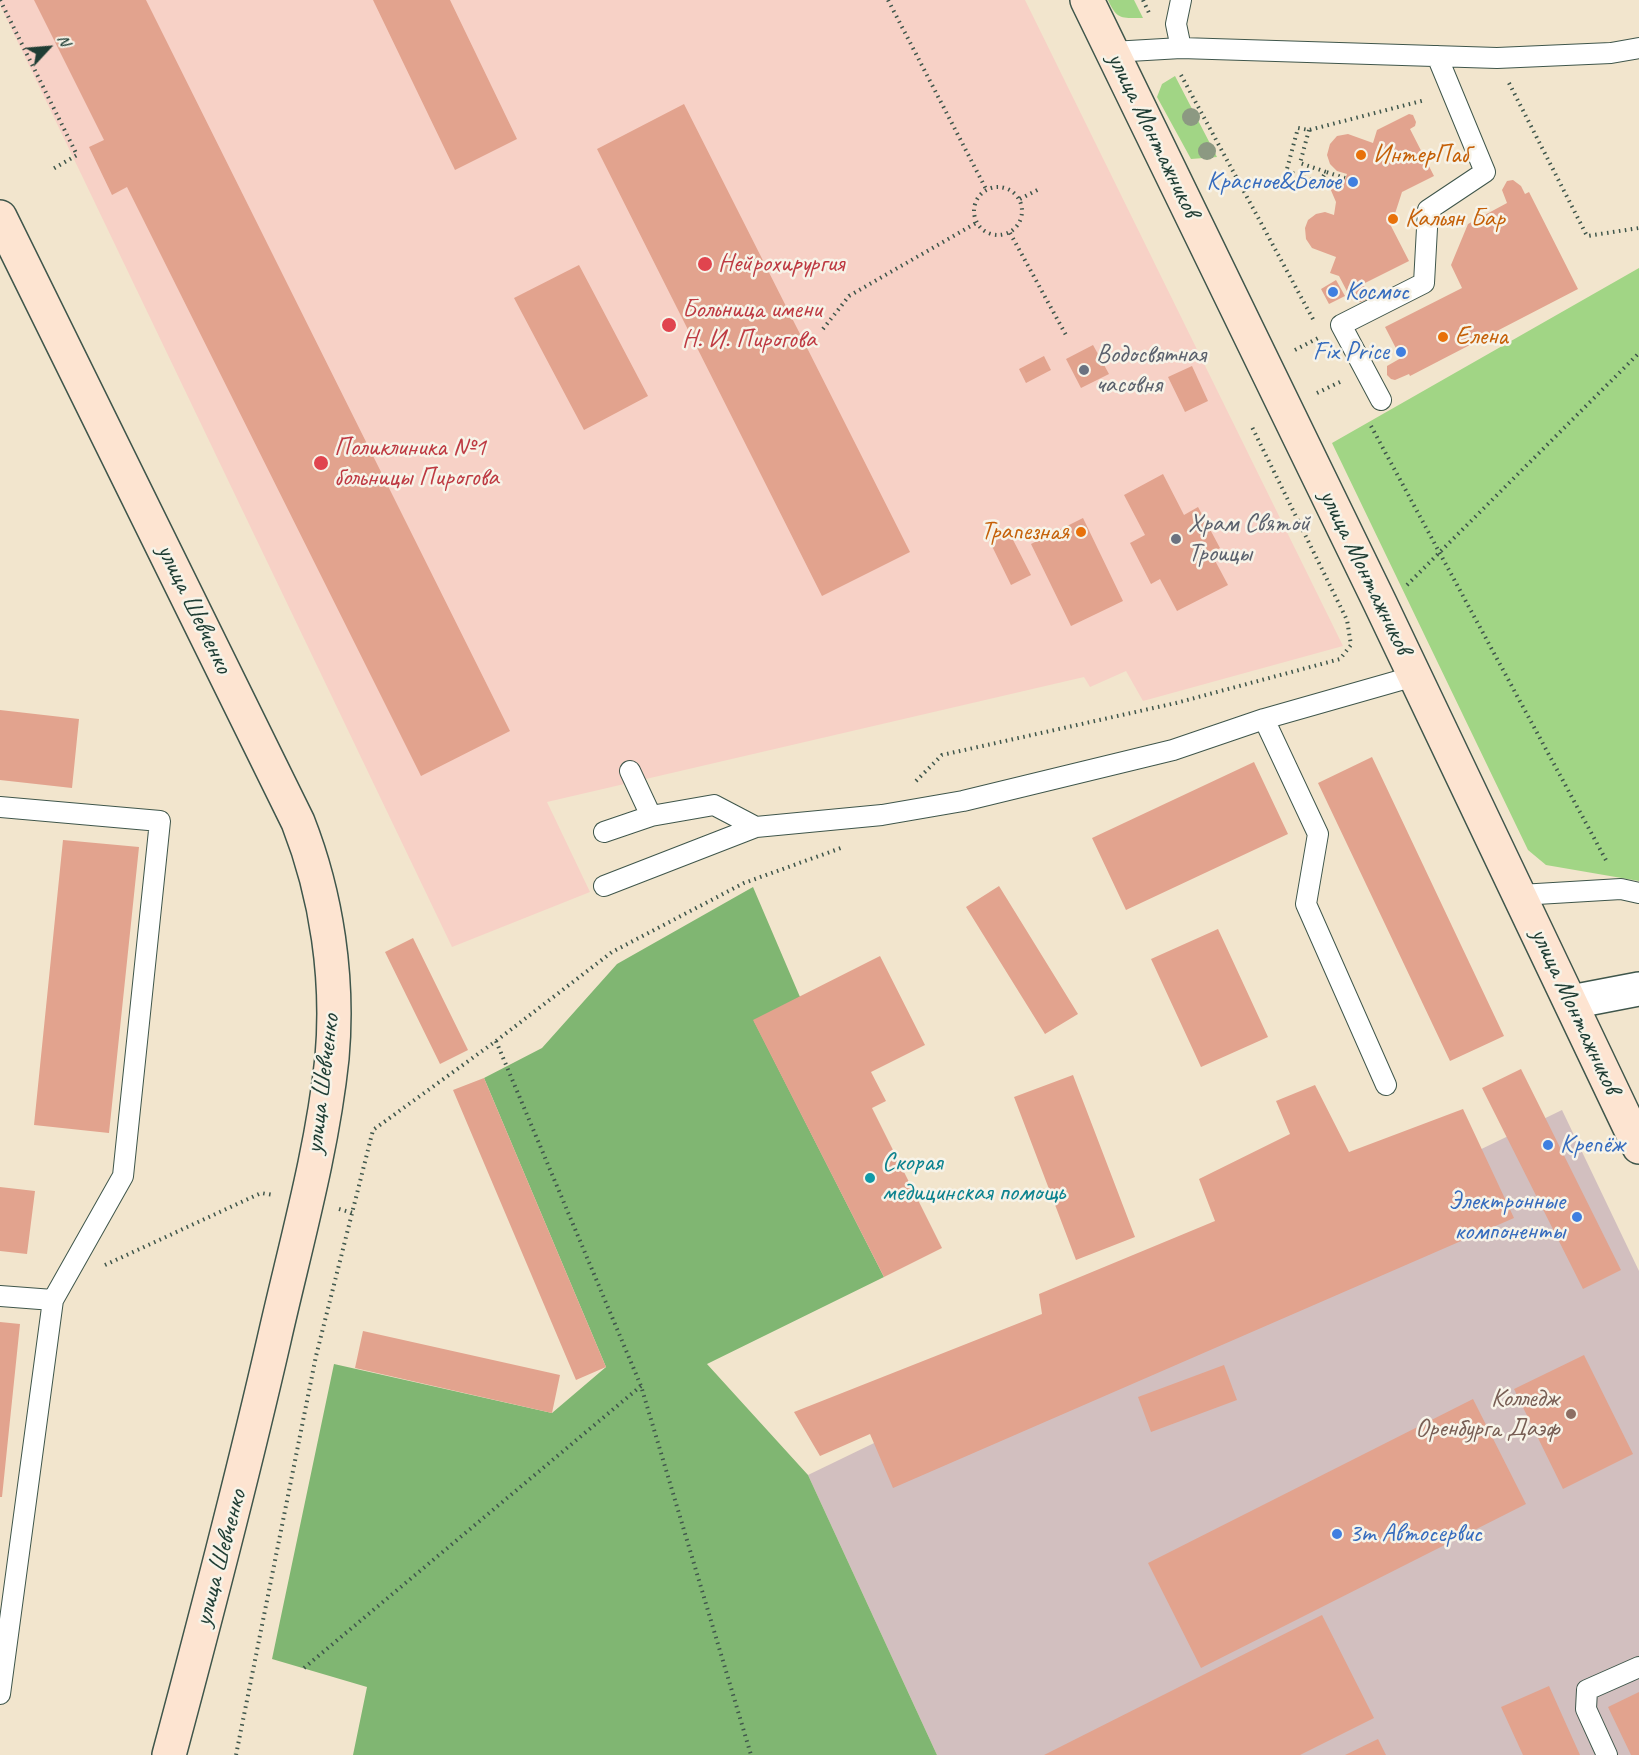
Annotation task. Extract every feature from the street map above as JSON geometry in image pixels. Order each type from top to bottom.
[{"type":"main road","name":"улица Монтажников","points":[[1087,0],[1380,603],[1639,1147]]},
{"type":"main road","name":"улица Шевченко","points":[[0,218],[7,248],[255,732],[298,822],[312,856],[324,909],[333,984],[332,1056],[322,1125],[306,1201],[239,1490],[169,1755]]},
{"type":"street","points":[[1571,1002],[1639,989]]},
{"type":"lane","points":[[1174,49],[1181,0]]},
{"type":"lane","points":[[1112,52],[1174,49],[1497,58],[1611,53],[1639,48]]},
{"type":"lane","points":[[1381,400],[1341,325],[1424,283],[1428,210],[1485,172],[1437,56]]},
{"type":"lane","points":[[604,886],[756,827],[882,815],[963,801],[1173,750],[1264,719],[1415,676]]},
{"type":"lane","points":[[1264,719],[1317,834],[1306,904],[1386,1085]]},
{"type":"lane","points":[[630,771],[651,816]]},
{"type":"lane","points":[[604,832],[651,816],[714,805],[756,827]]},
{"type":"lane","points":[[0,807],[160,821],[123,1176],[53,1300],[0,1694]]},
{"type":"lane","points":[[1520,895],[1630,891]]},
{"type":"lane","points":[[0,1296],[53,1300]]},
{"type":"lane","points":[[1607,1755],[1586,1709],[1587,1690],[1639,1667]]},
{"type":"path","points":[[0,0],[77,155],[51,170]]},
{"type":"path","points":[[888,0],[986,189]]},
{"type":"path","points":[[1143,0],[1174,49],[1317,326]]},
{"type":"path","points":[[1497,58],[1587,236],[1639,228]]},
{"type":"path","points":[[1284,180],[1298,128],[1309,130],[1452,92]]},
{"type":"path","points":[[1309,130],[1300,163],[1345,178]]},
{"type":"path","points":[[1287,171],[1319,183],[1326,172]]},
{"type":"path","points":[[1005,187],[1020,200],[1022,218],[1018,226],[1010,233],[998,236],[985,232],[976,223],[973,211],[977,198],[986,189],[1005,187]]},
{"type":"path","points":[[1020,200],[1041,188]]},
{"type":"path","points":[[823,329],[849,296],[976,223]]},
{"type":"path","points":[[1010,233],[1066,335]]},
{"type":"path","points":[[1295,350],[1322,336]]},
{"type":"path","points":[[1347,620],[1399,593],[1639,353]]},
{"type":"path","points":[[1317,393],[1346,379]]},
{"type":"path","points":[[1368,420],[1439,553],[1630,891]]},
{"type":"path","points":[[236,1755],[316,1356],[374,1130],[612,952],[744,883],[846,846],[882,815],[942,755],[1176,703],[1340,659],[1351,645],[1347,620],[1251,427]]},
{"type":"path","points":[[496,1041],[641,1386],[752,1755]]},
{"type":"path","points":[[65,1280],[82,1275],[261,1193],[353,1213]]},
{"type":"path","points":[[304,1668],[641,1386]]},
{"type":"shaded area","name":"Больница имени Н. И. Пирогова","points":[[0,0],[1025,0],[1343,646],[1143,701],[1126,671],[1090,687],[1084,677],[547,802],[590,892],[452,947],[0,5]]},
{"type":"shaded area","points":[[1562,1110],[1639,1271],[1639,1755],[937,1755],[808,1475]]},
{"type":"green space","points":[[1108,0],[1134,0],[1143,18],[1130,18],[1117,14]]},
{"type":"green space","points":[[1175,76],[1217,157],[1191,159],[1157,97],[1162,84]]},
{"type":"green space","points":[[1639,268],[1639,881],[1546,865],[1528,850],[1332,443]]},
{"type":"green space","points":[[753,887],[800,997],[754,1021],[884,1277],[707,1364],[808,1475],[937,1755],[353,1755],[367,1687],[272,1659],[334,1364],[552,1413],[606,1367],[484,1078],[542,1048],[617,964]]},
{"type":"building","name":"Поликлиника №1 больницы Пирогова","points":[[34,0],[146,0],[510,731],[421,776],[127,187],[112,195],[89,147],[104,140]]},
{"type":"building","points":[[373,0],[450,0],[517,139],[455,170]]},
{"type":"building","points":[[684,104],[910,552],[822,596],[597,149]]},
{"type":"building","points":[[1409,114],[1413,115],[1416,122],[1415,126],[1410,129],[1434,176],[1402,192],[1391,226],[1409,261],[1363,284],[1368,293],[1366,300],[1360,302],[1351,299],[1339,276],[1330,273],[1336,257],[1312,248],[1306,239],[1305,228],[1308,220],[1316,214],[1325,212],[1334,215],[1336,202],[1330,188],[1344,182],[1347,174],[1337,171],[1330,164],[1327,155],[1330,144],[1337,136],[1348,134],[1373,143],[1377,130]]},
{"type":"building","points":[[1513,180],[1521,186],[1525,194],[1529,192],[1578,289],[1410,376],[1409,374],[1395,380],[1391,379],[1387,375],[1387,366],[1401,358],[1385,327],[1462,288],[1451,265],[1468,224],[1507,203],[1502,190],[1507,181]]},
{"type":"building","points":[[579,265],[648,396],[584,430],[514,298]]},
{"type":"building","name":"Космос","points":[[1336,280],[1345,296],[1329,304],[1321,289]]},
{"type":"building","name":"Водосвятная часовня","points":[[1093,345],[1109,374],[1081,388],[1066,359]]},
{"type":"building","points":[[1044,356],[1051,370],[1026,383],[1019,369]]},
{"type":"building","points":[[1192,366],[1208,401],[1185,412],[1168,377]]},
{"type":"building","name":"Храм Святой Троицы","points":[[1163,474],[1184,515],[1198,507],[1220,548],[1211,553],[1228,585],[1177,611],[1160,579],[1151,584],[1130,543],[1145,535],[1124,495]]},
{"type":"building","points":[[1083,518],[1123,601],[1071,626],[1031,544]]},
{"type":"building","points":[[1008,530],[1031,575],[1011,585],[989,540]]},
{"type":"building","points":[[0,710],[79,719],[72,788],[0,780]]},
{"type":"building","points":[[1372,757],[1504,1036],[1450,1061],[1318,783]]},
{"type":"building","points":[[1254,762],[1288,834],[1126,910],[1092,838]]},
{"type":"building","points":[[63,840],[139,847],[109,1133],[34,1125]]},
{"type":"building","points":[[999,886],[1078,1014],[1045,1034],[966,907]]},
{"type":"building","points":[[1218,929],[1268,1037],[1201,1067],[1151,959]]},
{"type":"building","points":[[413,938],[468,1050],[440,1064],[385,952]]},
{"type":"building","name":"Скорая медицинская помощь","points":[[880,956],[925,1045],[871,1072],[886,1101],[872,1108],[942,1248],[884,1277],[753,1020]]},
{"type":"building","points":[[1521,1069],[1621,1270],[1583,1289],[1482,1088]]},
{"type":"building","points":[[1073,1075],[1135,1237],[1076,1260],[1014,1097]]},
{"type":"building","points":[[484,1078],[606,1367],[576,1380],[453,1090]]},
{"type":"building","points":[[1315,1085],[1349,1152],[1463,1109],[1514,1218],[893,1488],[870,1434],[820,1456],[794,1412],[1042,1314],[1039,1294],[1215,1221],[1199,1179],[1290,1134],[1276,1101]]},
{"type":"building","points":[[0,1187],[35,1191],[27,1254],[0,1251]]},
{"type":"building","points":[[0,1322],[20,1324],[2,1497],[0,1497]]},
{"type":"building","points":[[363,1331],[560,1375],[552,1413],[355,1368]]},
{"type":"building","points":[[1584,1355],[1633,1454],[1563,1489],[1514,1389]]},
{"type":"building","points":[[1224,1365],[1237,1400],[1151,1432],[1138,1397]]},
{"type":"building","name":"3m Автосервис","points":[[1473,1399],[1526,1504],[1201,1668],[1148,1563]]},
{"type":"building","points":[[1322,1615],[1374,1718],[1300,1755],[1044,1755]]},
{"type":"building","points":[[1549,1686],[1580,1755],[1523,1755],[1501,1707]]},
{"type":"building","points":[[1639,1692],[1639,1755],[1631,1755],[1608,1707]]},
{"type":"building","points":[[1378,1739],[1386,1755],[1345,1755]]},
{"type":"place","name":"ИнтерПаб","points":[[1361,155]]},
{"type":"place","name":"Красное&Белое","points":[[1353,182]]},
{"type":"place","name":"Кальян Бар","points":[[1393,219]]},
{"type":"place","name":"Нейрохирургия","points":[[705,264]]},
{"type":"place","name":"Космос","points":[[1333,292]]},
{"type":"place","name":"Больница имени Н. И. Пирогова","points":[[669,325]]},
{"type":"place","name":"Елена","points":[[1443,337]]},
{"type":"place","name":"Fix Price","points":[[1401,352]]},
{"type":"place","name":"Водосвятная часовня","points":[[1084,370]]},
{"type":"place","name":"Поликлиника №1 больницы Пирогова","points":[[321,463]]},
{"type":"place","name":"Трапезная","points":[[1081,532]]},
{"type":"place","name":"Храм Святой Троицы","points":[[1176,539]]},
{"type":"place","name":"Крепёж","points":[[1548,1145]]},
{"type":"place","name":"Скорая медицинская помощь","points":[[870,1178]]},
{"type":"place","name":"Электронные компоненты","points":[[1577,1217]]},
{"type":"place","name":"Колледж Оренбурга Даэф","points":[[1571,1414]]},
{"type":"place","name":"3m Автосервис","points":[[1337,1534]]}]
